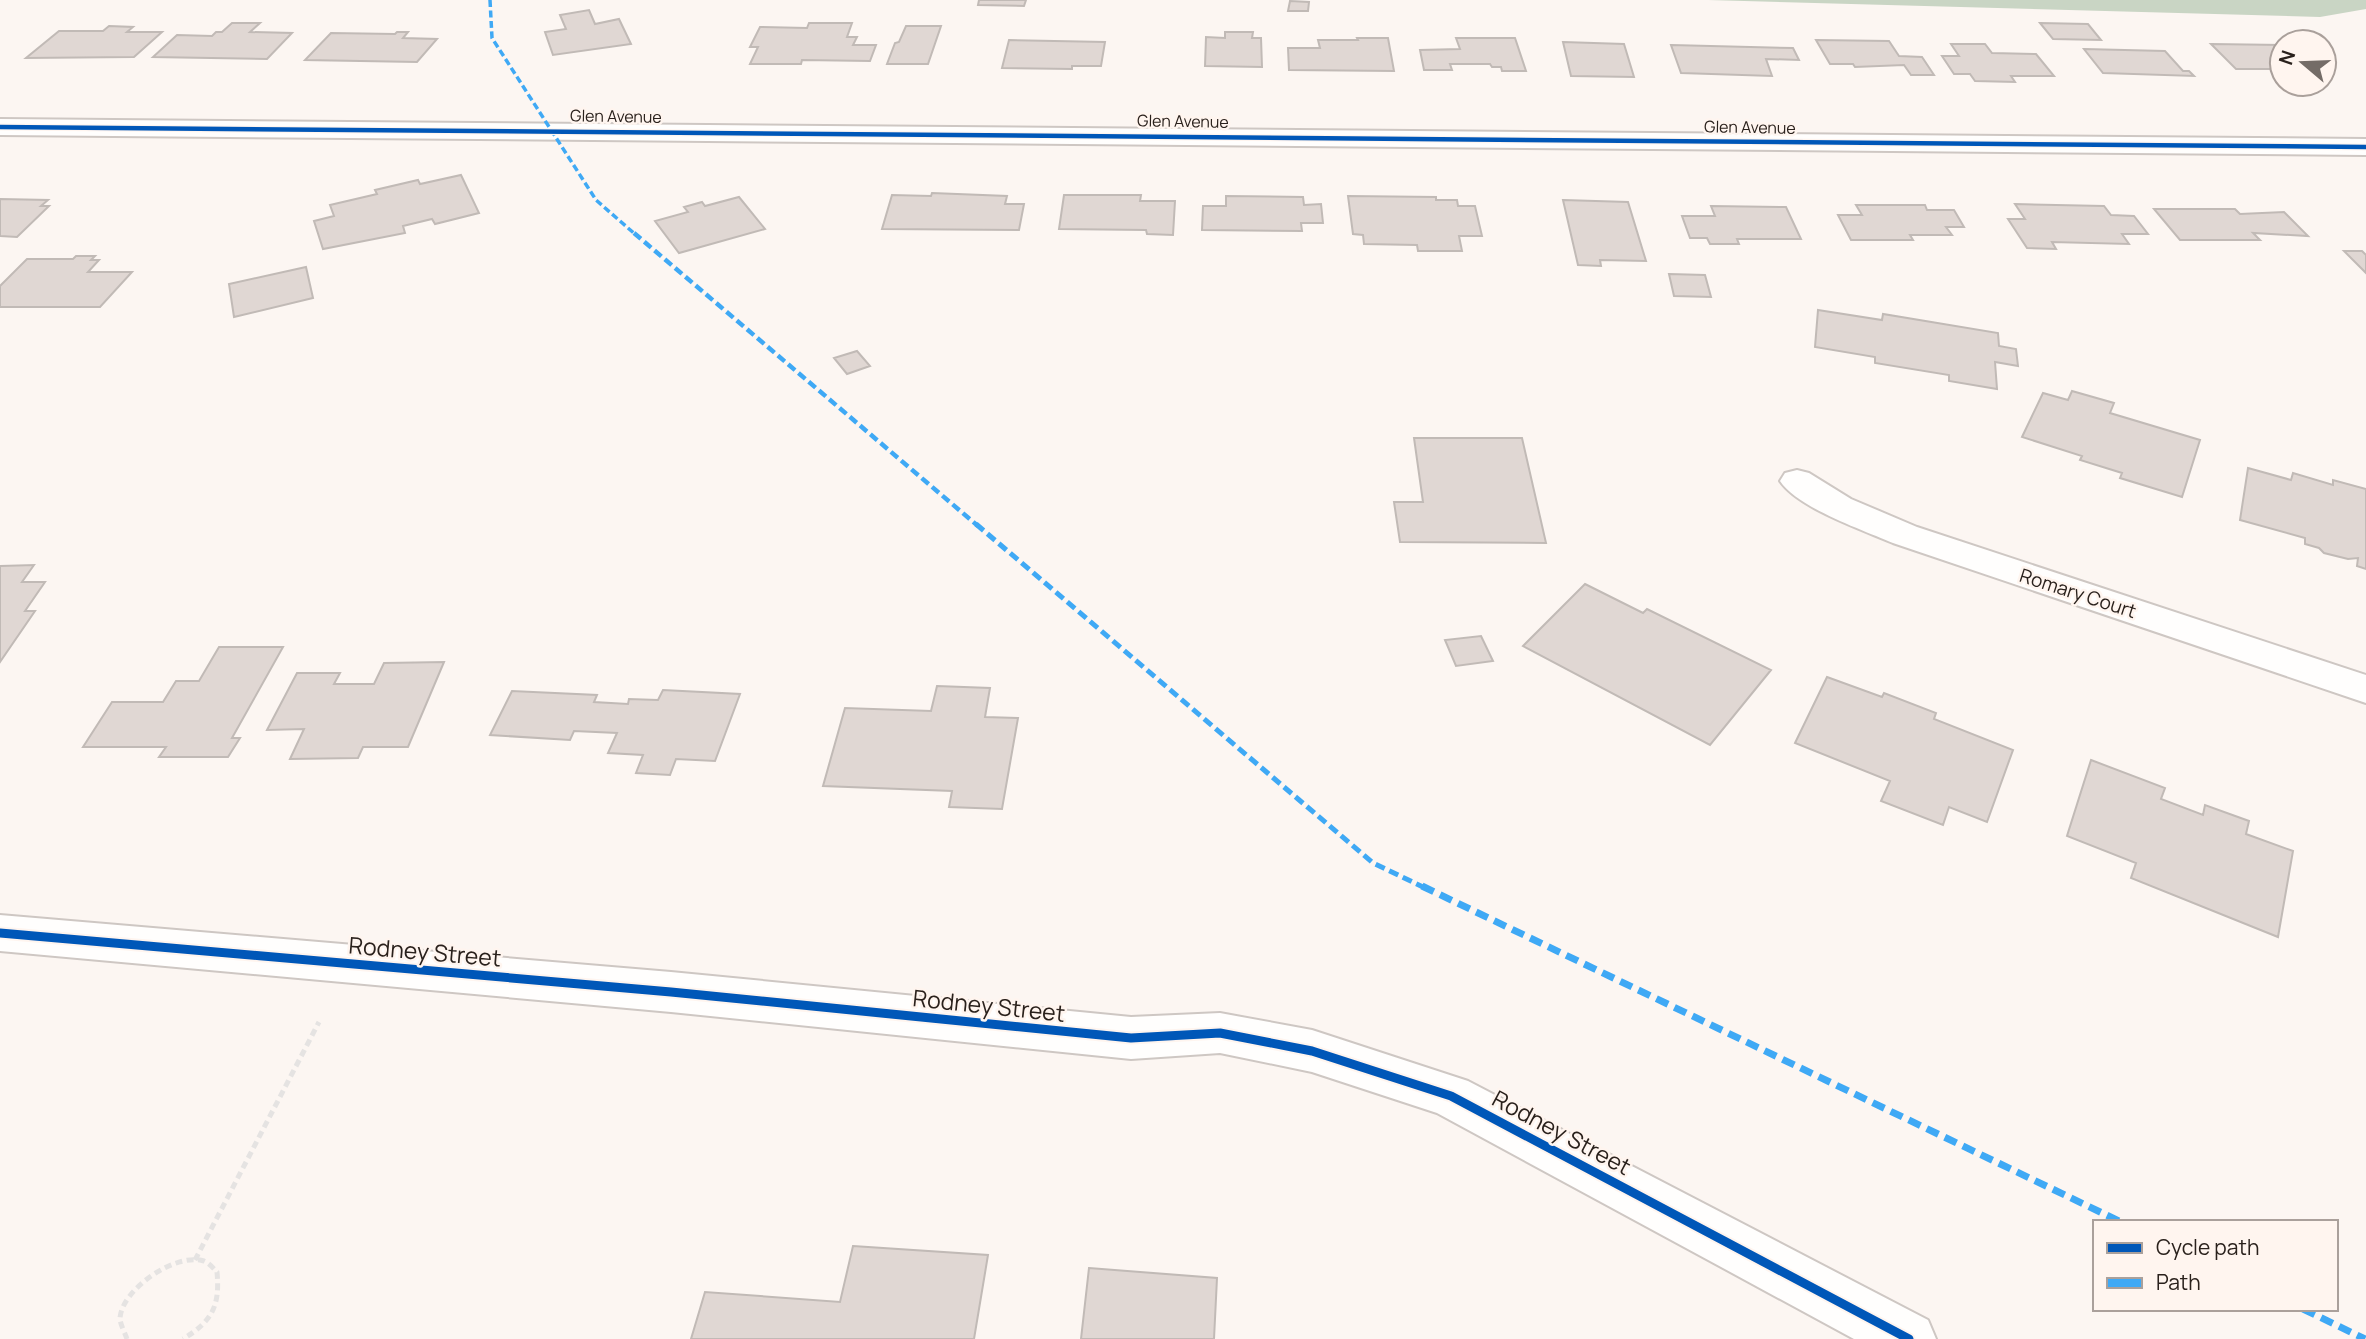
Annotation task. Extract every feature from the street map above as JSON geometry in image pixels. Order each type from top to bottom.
[{"type":"street","name":"Glen Avenue","points":[[0,127],[2366,147]]},
{"type":"street","name":"Romary Court","points":[[1797,481],[1839,507],[1905,535],[2366,689]]},
{"type":"street","name":"Rodney Street","points":[[0,933],[685,993],[1131,1038],[1220,1033],[1312,1051],[1451,1096],[1909,1339]]},
{"type":"path","points":[[195,1260],[319,1021]]},
{"type":"path","points":[[127,1339],[122,1334],[121,1320],[125,1304],[134,1290],[163,1266],[195,1260],[208,1264],[216,1271],[220,1282],[219,1295],[214,1310],[203,1324],[183,1339]]},
{"type":"green space","points":[[1708,0],[2366,0],[2366,9],[2320,17]]},
{"type":"building","points":[[979,0],[1026,0],[1024,6],[978,5]]},
{"type":"building","points":[[1290,1],[1309,2],[1308,11],[1288,11]]},
{"type":"building","points":[[589,10],[595,24],[619,19],[631,44],[553,55],[545,32],[566,29],[560,15]]},
{"type":"building","points":[[232,23],[260,23],[250,32],[292,33],[267,59],[153,57],[177,35],[212,36]]},
{"type":"building","points":[[809,23],[852,23],[847,37],[857,37],[853,45],[876,45],[870,61],[802,60],[801,64],[750,64],[758,47],[750,47],[760,27],[807,28]]},
{"type":"building","points":[[2040,23],[2088,24],[2101,40],[2053,39]]},
{"type":"building","points":[[109,26],[133,27],[127,32],[162,32],[134,57],[26,58],[59,31],[103,31]]},
{"type":"building","points":[[906,26],[941,26],[928,64],[887,64],[895,43],[899,42]]},
{"type":"building","points":[[408,32],[403,38],[437,39],[417,62],[305,60],[331,33]]},
{"type":"building","points":[[1225,32],[1253,32],[1252,38],[1261,38],[1262,67],[1205,66],[1206,37],[1225,38]]},
{"type":"building","points":[[1357,38],[1388,38],[1394,71],[1289,70],[1288,48],[1320,48],[1318,40],[1358,40]]},
{"type":"building","points":[[1456,38],[1515,38],[1526,71],[1502,71],[1501,67],[1492,67],[1490,64],[1450,64],[1452,70],[1424,70],[1420,50],[1460,49]]},
{"type":"building","points":[[1009,40],[1105,42],[1101,66],[1072,66],[1072,69],[1002,68]]},
{"type":"building","points":[[1816,40],[1889,41],[1899,56],[1922,57],[1934,75],[1911,75],[1904,65],[1855,67],[1853,64],[1830,64]]},
{"type":"building","points":[[1563,42],[1624,44],[1634,77],[1571,76]]},
{"type":"building","points":[[1951,44],[1985,44],[1992,53],[2036,54],[2054,76],[2011,76],[2015,82],[1975,81],[1970,74],[1954,74],[1942,56],[1959,56]]},
{"type":"building","points":[[2211,44],[2268,45],[2268,69],[2236,69]]},
{"type":"building","points":[[1671,45],[1793,48],[1799,60],[1766,59],[1772,76],[1681,73]]},
{"type":"building","points":[[2084,49],[2165,51],[2183,71],[2189,71],[2194,76],[2103,73]]},
{"type":"building","points":[[461,175],[479,213],[435,224],[432,219],[403,226],[405,233],[323,249],[314,221],[334,216],[330,205],[377,194],[375,190],[418,180],[420,184]]},
{"type":"building","points":[[932,193],[1007,196],[1005,204],[1024,204],[1019,230],[882,229],[892,195],[931,196]]},
{"type":"building","points":[[1064,195],[1141,195],[1140,201],[1175,201],[1173,235],[1147,234],[1146,230],[1059,229]]},
{"type":"building","points":[[1226,196],[1303,197],[1304,205],[1321,204],[1323,223],[1301,223],[1302,231],[1202,230],[1203,206],[1226,206]]},
{"type":"building","points":[[1348,196],[1436,197],[1436,200],[1457,200],[1458,206],[1475,206],[1482,236],[1459,236],[1462,251],[1418,251],[1417,245],[1364,244],[1363,235],[1353,234]]},
{"type":"building","points":[[739,197],[765,229],[679,253],[655,221],[688,212],[684,207],[702,202],[705,206]]},
{"type":"building","points":[[0,199],[48,200],[41,206],[49,206],[17,237],[0,236]]},
{"type":"building","points":[[1563,200],[1628,202],[1646,261],[1600,260],[1601,266],[1578,265]]},
{"type":"building","points":[[2015,204],[2104,206],[2111,215],[2134,216],[2148,234],[2122,234],[2129,244],[2052,242],[2056,249],[2027,248],[2008,219],[2025,219]]},
{"type":"building","points":[[1856,205],[1925,205],[1927,210],[1954,210],[1964,227],[1946,227],[1952,235],[1910,235],[1913,240],[1851,240],[1838,215],[1862,215]]},
{"type":"building","points":[[1711,206],[1786,207],[1801,239],[1737,239],[1739,244],[1710,244],[1707,238],[1690,238],[1682,216],[1715,216]]},
{"type":"building","points":[[2154,209],[2235,209],[2240,214],[2284,212],[2308,236],[2253,233],[2260,240],[2180,240]]},
{"type":"building","points":[[2344,251],[2362,251],[2366,255],[2366,273]]},
{"type":"building","points":[[76,256],[95,256],[91,260],[99,260],[88,272],[132,272],[100,307],[0,307],[0,286],[27,259],[73,259]]},
{"type":"building","points":[[306,267],[313,298],[234,317],[229,284]]},
{"type":"building","points":[[1669,274],[1705,275],[1711,297],[1674,296]]},
{"type":"building","points":[[1818,310],[1882,320],[1883,314],[1998,333],[1999,346],[2016,349],[2018,366],[1995,362],[1997,389],[1949,381],[1949,375],[1875,363],[1875,357],[1815,347]]},
{"type":"building","points":[[857,351],[870,366],[847,374],[834,358]]},
{"type":"building","points":[[2072,391],[2114,403],[2110,413],[2200,440],[2182,497],[2120,478],[2122,473],[2080,460],[2082,456],[2022,437],[2043,393],[2068,400]]},
{"type":"building","points":[[1414,438],[1522,438],[1546,543],[1400,542],[1394,502],[1423,502]]},
{"type":"building","points":[[2248,468],[2291,480],[2293,473],[2333,485],[2333,480],[2366,489],[2366,569],[2357,566],[2358,558],[2348,559],[2324,553],[2319,548],[2305,544],[2305,538],[2240,520]]},
{"type":"building","points":[[34,565],[22,582],[45,582],[25,611],[35,611],[0,662],[0,566]]},
{"type":"building","points":[[1585,584],[1643,613],[1647,609],[1771,670],[1710,745],[1523,646]]},
{"type":"building","points":[[1481,636],[1493,661],[1456,666],[1445,640]]},
{"type":"building","points":[[219,647],[283,647],[232,738],[240,738],[228,757],[159,757],[166,747],[83,747],[112,702],[163,702],[176,681],[199,681]]},
{"type":"building","points":[[444,662],[408,747],[363,747],[358,758],[290,759],[304,729],[267,730],[297,673],[340,673],[334,684],[374,684],[384,663]]},
{"type":"building","points":[[1827,677],[1882,697],[1884,693],[1936,713],[1934,719],[2013,750],[1987,822],[1949,807],[1943,825],[1881,801],[1890,781],[1795,743]]},
{"type":"building","points":[[937,686],[990,688],[985,717],[1018,718],[1002,809],[949,807],[952,791],[823,786],[845,708],[931,711]]},
{"type":"building","points":[[663,690],[740,694],[715,761],[676,759],[670,775],[636,773],[643,755],[608,753],[617,733],[574,731],[570,740],[490,735],[512,691],[597,695],[594,702],[628,704],[629,699],[658,700]]},
{"type":"building","points":[[2091,760],[2165,788],[2161,799],[2203,815],[2205,805],[2249,821],[2246,834],[2293,851],[2278,937],[2131,878],[2136,863],[2067,836]]},
{"type":"building","points":[[853,1246],[988,1255],[974,1339],[691,1339],[705,1292],[840,1302]]},
{"type":"building","points":[[1089,1268],[1217,1278],[1214,1339],[1081,1339]]},
{"type":"marked path","points":[[490,0],[492,38],[596,200],[1373,863],[2117,1220]]},
{"type":"marked path","points":[[2307,1311],[2365,1339]]},
{"type":"cycle path","points":[[0,127],[2366,147]]},
{"type":"cycle path","points":[[0,933],[671,992],[1131,1038],[1220,1033],[1312,1051],[1451,1096],[1909,1339]]}]
